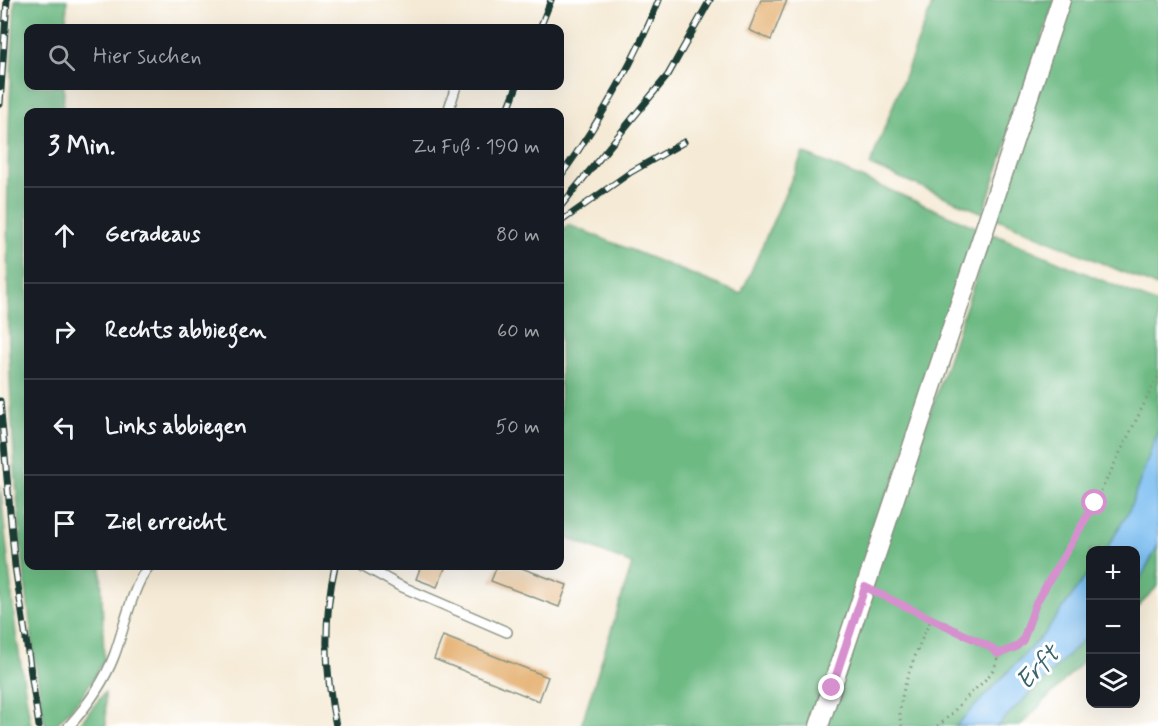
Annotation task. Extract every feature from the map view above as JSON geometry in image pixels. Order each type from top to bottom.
[{"type":"street","points":[[819,726],[1060,0]]},
{"type":"lane","points":[[449,108],[455,90]]},
{"type":"lane","points":[[69,726],[91,698],[110,665],[140,579],[146,570]]},
{"type":"lane","points":[[380,570],[398,585],[507,632]]},
{"type":"path","points":[[998,654],[1016,647],[1026,636],[1036,603],[1095,503],[1158,376]]},
{"type":"path","points":[[865,587],[990,647],[998,654]]},
{"type":"path","points":[[902,726],[900,720],[902,697],[915,652],[932,619]]},
{"type":"path","points":[[937,726],[982,683],[995,666],[998,654]]},
{"type":"green space","points":[[15,0],[67,0],[66,24],[24,24],[24,90],[64,90],[63,108],[24,108],[24,570],[9,364],[7,273],[10,91]]},
{"type":"green space","points":[[934,0],[1055,0],[983,213],[870,165]]},
{"type":"green space","points":[[1066,0],[1158,0],[1158,287],[996,218]]},
{"type":"green space","points":[[803,153],[978,228],[813,726],[581,726],[632,564],[564,537],[564,229],[569,225],[741,294]]},
{"type":"green space","points":[[991,233],[1158,304],[1158,431],[1129,511],[1108,546],[1086,546],[1086,576],[1044,634],[956,726],[824,726]]},
{"type":"green space","points":[[0,485],[16,634],[31,726],[0,726]]},
{"type":"green space","points":[[1158,545],[1158,586],[1140,604],[1140,579]]},
{"type":"green space","points":[[24,570],[101,570],[104,660],[83,695],[55,726],[45,726]]},
{"type":"green space","points":[[1086,637],[1086,658],[1020,726],[997,726]]},
{"type":"green space","points":[[105,692],[106,726],[78,726]]},
{"type":"water","points":[[1158,431],[1158,545],[1140,579],[1140,546],[1108,546],[1129,511]]},
{"type":"water","name":"Erft","points":[[1086,576],[1086,637],[997,726],[956,726],[1044,634]]},
{"type":"building","points":[[761,0],[787,0],[771,40],[749,30]]},
{"type":"building","points":[[419,570],[444,570],[437,587],[416,579]]},
{"type":"building","points":[[495,570],[527,570],[567,585],[559,607],[491,581]]},
{"type":"building","points":[[443,636],[548,677],[539,701],[434,659]]},
{"type":"railway","points":[[0,104],[7,0]]},
{"type":"railway","points":[[542,24],[551,0]]},
{"type":"railway","points":[[564,171],[615,92],[659,0]]},
{"type":"railway","points":[[564,202],[668,75],[710,0]]},
{"type":"railway","points":[[509,108],[515,90]]},
{"type":"railway","points":[[564,219],[631,172],[684,142]]},
{"type":"railway","points":[[0,401],[15,566],[39,726]]},
{"type":"railway","points":[[334,570],[327,626],[327,646],[336,726]]},
{"type":"route","points":[[832,688],[865,587],[990,647],[998,654],[1016,647],[1026,636],[1036,603],[1095,503]]}]
